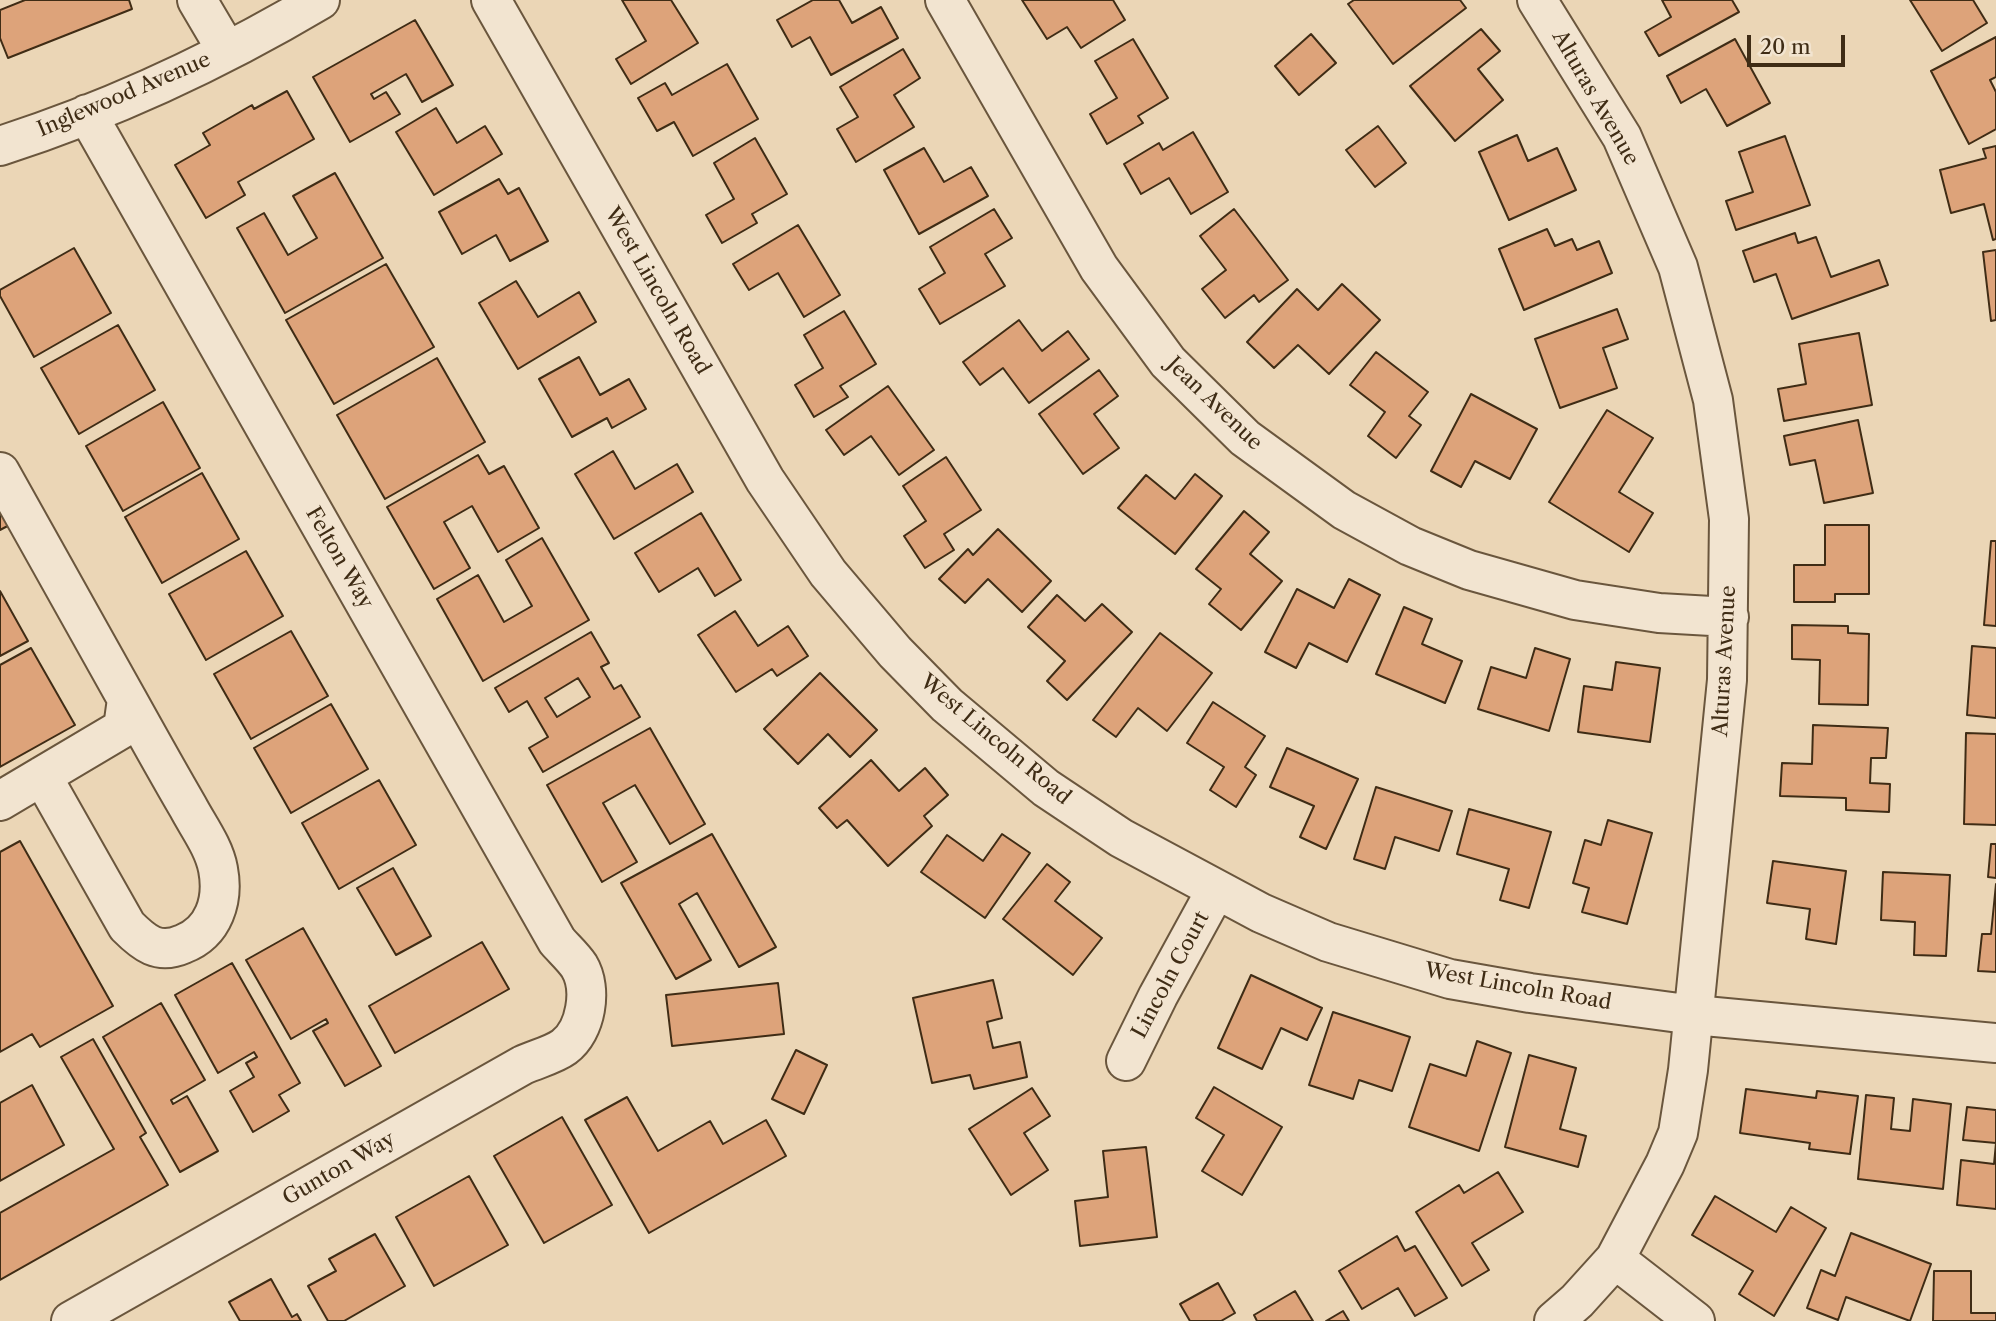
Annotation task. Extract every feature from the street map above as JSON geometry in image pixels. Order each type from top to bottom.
[{"type":"street","points":[[197,0],[227,51]]},
{"type":"street","name":"Inglewood Avenue","points":[[0,146],[164,83],[320,0]]},
{"type":"street","name":"West Lincoln Road","points":[[491,0],[765,480],[828,573],[895,652],[947,705],[1046,788],[1121,838],[1216,890],[1328,942],[1450,979],[1530,993],[1694,1015],[1996,1043]]},
{"type":"street","name":"Jean Avenue","points":[[945,0],[1099,268],[1168,362],[1245,438],[1344,510],[1410,547],[1469,570],[1575,600],[1659,613],[1729,617]]},
{"type":"street","name":"Alturas Avenue","points":[[1537,0],[1622,137],[1678,267],[1713,400],[1729,519],[1727,680],[1694,1015],[1678,1133],[1665,1164],[1615,1259],[1577,1301],[1554,1321]]},
{"type":"street","name":"Felton Way","points":[[87,114],[556,941],[579,967],[586,985],[586,1001]]},
{"type":"street","points":[[0,472],[207,841],[218,867],[220,891],[216,914],[202,933],[183,945],[162,948],[145,944],[127,926],[42,776]]},
{"type":"street","points":[[0,801],[123,728],[127,699]]},
{"type":"street","name":"Lincoln Court","points":[[1126,1061],[1216,890]]},
{"type":"street","name":"Gunton Way","points":[[71,1321],[523,1065],[565,1047],[580,1026],[586,1001]]},
{"type":"street","points":[[1615,1259],[1695,1321]]},
{"type":"building","points":[[25,0],[129,0],[132,9],[8,58],[0,38],[0,10]]},
{"type":"building","points":[[622,0],[671,0],[698,43],[631,84],[616,59],[646,41]]},
{"type":"building","points":[[813,0],[839,0],[852,23],[881,7],[898,38],[831,75],[810,37],[792,47],[777,20]]},
{"type":"building","points":[[1022,0],[1113,0],[1125,20],[1081,48],[1067,27],[1047,39]]},
{"type":"building","points":[[1354,0],[1460,0],[1466,8],[1393,64],[1348,4]]},
{"type":"building","points":[[1662,0],[1732,0],[1739,12],[1659,56],[1645,32],[1671,17]]},
{"type":"building","points":[[1910,0],[1973,0],[1987,23],[1942,51]]},
{"type":"building","points":[[415,20],[453,85],[422,102],[406,74],[371,94],[374,99],[386,92],[400,114],[350,142],[313,77]]},
{"type":"building","points":[[1481,29],[1500,51],[1478,69],[1503,100],[1455,141],[1410,86]]},
{"type":"building","points":[[1311,34],[1336,63],[1299,95],[1275,66]]},
{"type":"building","points":[[1996,37],[1996,77],[1990,80],[1996,92],[1996,129],[1969,144],[1931,71]]},
{"type":"building","points":[[1133,39],[1168,98],[1138,116],[1143,123],[1107,144],[1090,114],[1117,98],[1095,61]]},
{"type":"building","points":[[1735,39],[1770,103],[1727,126],[1706,89],[1681,103],[1667,76]]},
{"type":"building","points":[[903,49],[920,78],[894,95],[914,127],[856,162],[837,129],[858,117],[840,87]]},
{"type":"building","points":[[727,64],[758,119],[693,156],[674,122],[657,131],[638,98],[665,83],[672,95]]},
{"type":"building","points":[[287,91],[314,139],[238,182],[245,195],[206,218],[175,165],[210,145],[203,133],[252,105],[254,109]]},
{"type":"building","points":[[436,108],[457,143],[485,126],[502,154],[434,195],[396,132]]},
{"type":"building","points":[[1378,126],[1406,163],[1375,187],[1346,150]]},
{"type":"building","points":[[1193,132],[1228,192],[1191,214],[1169,178],[1141,194],[1124,164],[1159,143],[1163,150]]},
{"type":"building","points":[[1517,135],[1528,161],[1557,148],[1576,190],[1509,220],[1479,152]]},
{"type":"building","points":[[1785,136],[1810,205],[1736,230],[1726,201],[1753,192],[1739,152]]},
{"type":"building","points":[[755,138],[787,194],[752,214],[757,223],[722,243],[706,215],[734,199],[714,163]]},
{"type":"building","points":[[1996,146],[1996,239],[1993,240],[1984,204],[1951,213],[1940,170],[1986,158],[1983,149]]},
{"type":"building","points":[[924,148],[944,182],[971,167],[988,196],[919,234],[884,170]]},
{"type":"building","points":[[335,173],[383,258],[285,313],[237,228],[264,213],[288,255],[317,238],[293,196]]},
{"type":"building","points":[[499,179],[508,194],[519,188],[548,241],[510,261],[496,235],[462,254],[439,212]]},
{"type":"building","points":[[994,209],[1012,238],[985,254],[1005,286],[940,324],[919,289],[945,273],[930,247]]},
{"type":"building","points":[[1234,209],[1288,280],[1259,302],[1254,295],[1225,318],[1202,289],[1226,270],[1200,236]]},
{"type":"building","points":[[798,225],[840,295],[804,317],[778,273],[749,290],[733,264]]},
{"type":"building","points":[[1547,229],[1555,246],[1572,239],[1577,250],[1599,241],[1612,273],[1524,310],[1499,249]]},
{"type":"building","points":[[1795,233],[1798,243],[1816,237],[1831,277],[1879,260],[1888,285],[1792,319],[1776,274],[1754,282],[1743,251]]},
{"type":"building","points":[[74,248],[111,313],[34,357],[0,296],[0,290]]},
{"type":"building","points":[[1996,250],[1996,320],[1991,321],[1983,252]]},
{"type":"building","points":[[386,264],[434,347],[334,404],[286,320]]},
{"type":"building","points":[[516,281],[538,317],[579,292],[596,322],[518,369],[479,303]]},
{"type":"building","points":[[1342,284],[1380,320],[1329,374],[1298,345],[1274,368],[1247,342],[1297,289],[1318,310]]},
{"type":"building","points":[[1617,309],[1628,339],[1603,348],[1617,388],[1560,408],[1535,339]]},
{"type":"building","points":[[844,311],[876,364],[840,386],[848,397],[814,417],[795,385],[823,368],[804,335]]},
{"type":"building","points":[[1019,320],[1042,351],[1068,331],[1089,359],[1029,403],[1003,368],[980,385],[963,362]]},
{"type":"building","points":[[118,325],[155,390],[79,434],[41,368]]},
{"type":"building","points":[[1859,333],[1872,405],[1784,421],[1778,389],[1806,384],[1799,344]]},
{"type":"building","points":[[1376,352],[1428,392],[1409,416],[1421,425],[1396,458],[1368,436],[1385,412],[1350,385]]},
{"type":"building","points":[[579,357],[600,395],[629,379],[646,409],[612,428],[607,418],[572,437],[539,379]]},
{"type":"building","points":[[437,358],[485,442],[385,499],[337,415]]},
{"type":"building","points":[[1099,370],[1118,396],[1094,414],[1119,448],[1083,474],[1039,414]]},
{"type":"building","points":[[888,386],[934,450],[899,475],[871,436],[844,455],[826,430]]},
{"type":"building","points":[[1471,394],[1537,429],[1510,479],[1475,461],[1461,487],[1431,471]]},
{"type":"building","points":[[163,402],[200,468],[123,511],[86,446]]},
{"type":"building","points":[[1607,410],[1653,438],[1619,492],[1653,513],[1629,552],[1549,502]]},
{"type":"building","points":[[1858,420],[1873,493],[1824,503],[1815,460],[1790,465],[1784,436]]},
{"type":"building","points":[[613,451],[635,489],[677,464],[693,492],[614,539],[575,474]]},
{"type":"building","points":[[478,455],[489,474],[504,466],[539,528],[498,552],[472,506],[444,522],[470,568],[434,589],[387,507]]},
{"type":"building","points":[[946,457],[981,510],[944,534],[954,550],[925,568],[904,536],[926,521],[903,486]]},
{"type":"building","points":[[202,473],[239,539],[162,583],[125,517]]},
{"type":"building","points":[[1195,474],[1222,496],[1175,554],[1118,508],[1146,475],[1175,499]]},
{"type":"building","points":[[0,489],[17,521],[0,530]]},
{"type":"building","points":[[1244,511],[1269,532],[1250,554],[1282,581],[1241,630],[1209,604],[1221,589],[1196,569]]},
{"type":"building","points":[[701,513],[741,580],[715,596],[698,568],[659,592],[635,553]]},
{"type":"building","points":[[1825,525],[1869,525],[1869,594],[1835,594],[1835,602],[1794,602],[1794,565],[1825,565]]},
{"type":"building","points":[[998,529],[1051,581],[1022,612],[988,579],[965,603],[939,579],[968,549],[973,555]]},
{"type":"building","points":[[542,538],[589,620],[483,681],[437,599],[478,575],[504,622],[532,606],[506,560]]},
{"type":"building","points":[[1991,541],[1996,541],[1996,626],[1984,625]]},
{"type":"building","points":[[246,551],[283,616],[206,660],[169,594]]},
{"type":"building","points":[[1349,579],[1380,595],[1347,662],[1309,643],[1296,668],[1265,652],[1297,589],[1334,608]]},
{"type":"building","points":[[0,591],[28,641],[0,656]]},
{"type":"building","points":[[1057,595],[1085,621],[1102,604],[1132,632],[1067,700],[1047,681],[1065,661],[1028,627]]},
{"type":"building","points":[[1404,607],[1432,619],[1422,644],[1462,661],[1445,703],[1376,674]]},
{"type":"building","points":[[735,611],[758,646],[788,626],[808,656],[777,676],[772,669],[736,692],[698,635]]},
{"type":"building","points":[[1792,625],[1848,626],[1848,633],[1869,634],[1868,705],[1819,704],[1820,660],[1792,659]]},
{"type":"building","points":[[291,631],[328,696],[251,739],[214,674]]},
{"type":"building","points":[[591,632],[609,663],[601,667],[614,689],[621,685],[640,717],[543,772],[529,748],[548,737],[527,701],[509,712],[495,688]],"holes":[[[578,678],[590,697],[557,717],[545,698]]]},
{"type":"building","points":[[1160,633],[1212,673],[1167,731],[1138,708],[1116,737],[1093,720]]},
{"type":"building","points":[[1972,646],[1996,648],[1996,718],[1967,715]]},
{"type":"building","points":[[31,648],[75,725],[0,767],[0,665]]},
{"type":"building","points":[[1535,648],[1570,659],[1549,731],[1478,709],[1491,667],[1526,678]]},
{"type":"building","points":[[1616,662],[1660,668],[1650,742],[1578,732],[1584,686],[1612,690]]},
{"type":"building","points":[[820,673],[877,730],[850,757],[828,734],[798,764],[764,729]]},
{"type":"building","points":[[1213,702],[1265,736],[1245,767],[1256,775],[1236,807],[1210,790],[1224,767],[1187,743]]},
{"type":"building","points":[[331,704],[368,769],[291,813],[254,748]]},
{"type":"building","points":[[1813,725],[1888,728],[1886,758],[1871,758],[1870,783],[1890,784],[1889,812],[1846,810],[1846,798],[1780,796],[1782,763],[1812,764]]},
{"type":"building","points":[[650,728],[705,824],[670,844],[635,785],[603,803],[637,862],[602,882],[547,785]]},
{"type":"building","points":[[1966,733],[1996,734],[1996,825],[1964,824]]},
{"type":"building","points":[[1287,748],[1358,779],[1326,849],[1300,837],[1314,806],[1270,787]]},
{"type":"building","points":[[871,760],[899,791],[925,768],[948,795],[924,816],[932,826],[888,866],[847,820],[837,828],[819,808]]},
{"type":"building","points":[[379,780],[416,845],[339,889],[302,823]]},
{"type":"building","points":[[1376,787],[1452,811],[1439,851],[1395,837],[1385,869],[1354,859]]},
{"type":"building","points":[[1469,809],[1551,832],[1529,908],[1500,900],[1509,869],[1457,854]]},
{"type":"building","points":[[1608,820],[1652,833],[1627,924],[1582,912],[1589,888],[1573,883],[1585,840],[1601,845]]},
{"type":"building","points":[[712,834],[776,947],[739,967],[697,893],[679,904],[711,960],[676,979],[621,883]]},
{"type":"building","points":[[1002,834],[1030,853],[985,918],[921,872],[947,835],[983,861]]},
{"type":"building","points":[[20,841],[113,1006],[40,1047],[32,1034],[0,1052],[0,852]]},
{"type":"building","points":[[1991,844],[1996,844],[1996,878],[1988,877]]},
{"type":"building","points":[[1773,861],[1846,871],[1836,944],[1806,939],[1810,909],[1767,903]]},
{"type":"building","points":[[1047,864],[1070,882],[1055,901],[1102,938],[1073,975],[1003,919]]},
{"type":"building","points":[[393,868],[431,936],[396,955],[357,888]]},
{"type":"building","points":[[1883,872],[1950,875],[1946,956],[1914,955],[1915,922],[1881,920]]},
{"type":"building","points":[[1996,884],[1996,972],[1978,971],[1982,934],[1991,934]]},
{"type":"building","points":[[303,928],[381,1066],[345,1086],[313,1031],[328,1023],[326,1019],[291,1039],[246,960]]},
{"type":"building","points":[[482,942],[509,989],[395,1053],[369,1006]]},
{"type":"building","points":[[232,963],[300,1083],[279,1095],[289,1111],[253,1132],[230,1091],[254,1077],[246,1063],[257,1057],[254,1052],[218,1073],[175,995]]},
{"type":"building","points":[[1251,975],[1322,1008],[1307,1040],[1281,1028],[1262,1069],[1218,1048]]},
{"type":"building","points":[[993,980],[1002,1018],[987,1022],[993,1048],[1020,1042],[1027,1077],[974,1089],[970,1075],[932,1083],[913,998]]},
{"type":"building","points":[[778,983],[784,1034],[672,1046],[666,995]]},
{"type":"building","points":[[161,1003],[205,1080],[171,1100],[173,1104],[187,1096],[218,1151],[180,1172],[103,1037]]},
{"type":"building","points":[[1333,1012],[1410,1037],[1392,1091],[1359,1080],[1353,1099],[1309,1085]]},
{"type":"building","points":[[93,1039],[146,1133],[140,1137],[168,1185],[0,1280],[0,1213],[114,1149],[61,1057]]},
{"type":"building","points":[[1477,1041],[1511,1053],[1479,1151],[1409,1127],[1430,1064],[1466,1076]]},
{"type":"building","points":[[796,1050],[827,1065],[804,1114],[772,1099]]},
{"type":"building","points":[[1529,1055],[1576,1068],[1560,1129],[1586,1136],[1578,1167],[1505,1147]]},
{"type":"building","points":[[32,1085],[64,1145],[0,1181],[0,1103]]},
{"type":"building","points":[[1214,1087],[1282,1127],[1242,1195],[1202,1171],[1224,1135],[1196,1118]]},
{"type":"building","points":[[1032,1088],[1050,1116],[1024,1133],[1048,1170],[1011,1195],[969,1129]]},
{"type":"building","points":[[1746,1089],[1816,1098],[1817,1091],[1858,1096],[1850,1154],[1809,1149],[1810,1143],[1740,1133]]},
{"type":"building","points":[[1866,1095],[1894,1098],[1891,1129],[1910,1131],[1913,1099],[1951,1104],[1943,1189],[1858,1179]]},
{"type":"building","points":[[627,1097],[658,1151],[710,1121],[723,1144],[766,1120],[786,1156],[649,1233],[585,1120]]},
{"type":"building","points":[[1967,1107],[1996,1110],[1996,1143],[1963,1140]]},
{"type":"building","points":[[562,1117],[612,1205],[544,1243],[494,1156]]},
{"type":"building","points":[[1996,1143],[1996,1209],[1957,1205],[1961,1160],[1994,1164]]},
{"type":"building","points":[[1146,1147],[1157,1237],[1080,1246],[1075,1201],[1108,1197],[1103,1151]]},
{"type":"building","points":[[1498,1172],[1523,1212],[1472,1243],[1489,1270],[1462,1286],[1416,1212],[1459,1185],[1464,1193]]},
{"type":"building","points":[[469,1176],[508,1245],[434,1286],[396,1217]]},
{"type":"building","points":[[1715,1196],[1776,1232],[1791,1207],[1826,1228],[1774,1316],[1739,1294],[1753,1271],[1692,1235]]},
{"type":"building","points":[[1851,1233],[1931,1264],[1910,1321],[1846,1297],[1838,1320],[1807,1308],[1821,1270],[1835,1276]]},
{"type":"building","points":[[375,1234],[405,1286],[344,1321],[328,1321],[308,1286],[336,1271],[329,1259]]},
{"type":"building","points":[[1397,1236],[1405,1251],[1415,1246],[1447,1298],[1415,1316],[1398,1288],[1362,1309],[1339,1271]]},
{"type":"building","points":[[1934,1271],[1971,1271],[1971,1313],[1996,1313],[1996,1321],[1933,1321]]},
{"type":"building","points":[[271,1279],[292,1317],[297,1314],[301,1321],[240,1321],[229,1302]]},
{"type":"building","points":[[1218,1283],[1235,1313],[1221,1321],[1190,1321],[1180,1304]]},
{"type":"building","points":[[1295,1291],[1313,1321],[1257,1321],[1254,1315]]},
{"type":"building","points":[[1343,1311],[1349,1321],[1326,1321]]}]
